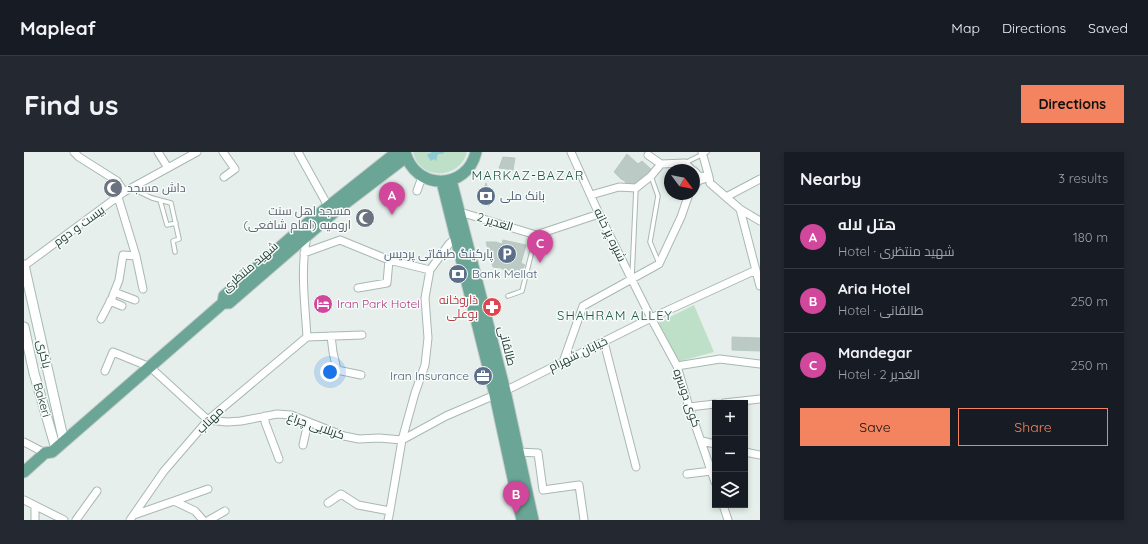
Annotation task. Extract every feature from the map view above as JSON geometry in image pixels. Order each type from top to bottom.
[{"type":"main road","points":[[403,154],[411,167],[422,177],[435,181],[446,181],[460,176],[467,170],[473,162],[476,152]]},
{"type":"main road","name":"شهید منتظری","points":[[24,472],[54,449],[223,303],[229,303],[311,227],[328,206],[403,154]]},
{"type":"main road","name":"شهید منتظری","points":[[311,227],[339,208],[403,154]]},
{"type":"main road","name":"طالقانی","points":[[446,181],[460,212],[500,393],[522,520]]},
{"type":"main road","name":"طالقانی","points":[[446,181],[456,238],[518,452],[533,520]]},
{"type":"main road","name":"باکری","points":[[24,266],[54,449]]},
{"type":"main road","name":"Bakeri","points":[[24,327],[54,449]]},
{"type":"main road","name":"شهید منتظری","points":[[24,481],[51,458],[54,449]]},
{"type":"street","points":[[74,152],[79,157],[117,181],[128,190]]},
{"type":"street","points":[[158,152],[168,168]]},
{"type":"street","name":"بیست و دوم","points":[[24,266],[128,190],[197,152]]},
{"type":"street","points":[[223,152],[235,169],[224,177]]},
{"type":"street","points":[[298,152],[328,206]]},
{"type":"street","name":"شیره پز خانه","points":[[571,152],[599,214],[651,318]]},
{"type":"street","points":[[704,153],[710,183],[740,209],[760,221]]},
{"type":"street","points":[[648,155],[661,164],[685,163]]},
{"type":"street","points":[[591,195],[619,187],[636,188],[651,176],[661,164]]},
{"type":"street","points":[[700,176],[708,177]]},
{"type":"street","points":[[416,191],[422,177]]},
{"type":"street","points":[[700,180],[708,177]]},
{"type":"street","points":[[726,197],[760,179]]},
{"type":"street","points":[[118,197],[136,256],[143,289]]},
{"type":"street","points":[[563,362],[583,306],[659,264],[681,217],[687,200]]},
{"type":"street","points":[[740,209],[760,286]]},
{"type":"street","name":"2 الغدیر","points":[[460,212],[536,235]]},
{"type":"street","points":[[536,235],[599,214]]},
{"type":"street","points":[[311,227],[304,253],[303,273],[307,337],[362,335]]},
{"type":"street","points":[[388,520],[402,440],[415,393],[425,365],[428,338],[425,298],[430,270],[449,244],[456,238]]},
{"type":"street","points":[[304,253],[340,240],[389,260],[430,270]]},
{"type":"street","points":[[101,319],[119,280],[123,255],[136,256]]},
{"type":"street","points":[[358,288],[387,283],[389,260]]},
{"type":"street","name":"خیابان شهرام","points":[[402,440],[446,416],[500,393],[651,318],[756,270]]},
{"type":"street","points":[[114,292],[135,300]]},
{"type":"street","points":[[110,301],[122,306]]},
{"type":"street","name":"کوی دوسره","points":[[651,318],[677,366],[711,471]]},
{"type":"street","points":[[331,336],[337,370],[362,375]]},
{"type":"street","name":"مهتاب","points":[[132,518],[164,471],[208,420],[307,337]]},
{"type":"street","points":[[604,342],[636,467]]},
{"type":"street","points":[[105,371],[113,352],[150,367],[208,420]]},
{"type":"street","points":[[677,366],[720,359],[760,364]]},
{"type":"street","points":[[748,400],[760,399]]},
{"type":"street","points":[[690,407],[712,404]]},
{"type":"street","name":"کربلایی چراغ","points":[[208,420],[227,422],[241,421],[277,414],[291,415],[344,436],[359,439],[379,438],[402,440]]},
{"type":"street","points":[[265,416],[265,422],[279,459]]},
{"type":"street","points":[[303,446],[308,422]]},
{"type":"street","points":[[702,441],[712,443]]},
{"type":"street","points":[[24,442],[54,449]]},
{"type":"street","points":[[518,452],[538,453],[543,490],[579,485],[584,520]]},
{"type":"street","points":[[748,453],[760,455]]},
{"type":"street","points":[[686,474],[711,471]]},
{"type":"street","points":[[132,518],[174,500],[208,489]]},
{"type":"street","points":[[76,520],[97,491]]},
{"type":"street","points":[[328,503],[341,494],[358,505],[390,511]]},
{"type":"street","points":[[24,500],[64,520]]},
{"type":"street","points":[[174,500],[195,511],[203,520]]},
{"type":"street","points":[[35,506],[35,520]]},
{"type":"street","points":[[724,508],[728,520]]},
{"type":"street","points":[[209,520],[225,511]]},
{"type":"lane","points":[[685,163],[704,153]]},
{"type":"lane","points":[[651,176],[658,196],[650,242],[659,264]]},
{"type":"lane","points":[[632,279],[636,188]]},
{"type":"lane","points":[[128,190],[171,203],[179,239],[173,241],[176,252]]},
{"type":"lane","points":[[160,200],[167,225],[176,223]]},
{"type":"lane","points":[[508,296],[522,291],[536,235]]},
{"type":"green space","points":[[413,152],[467,152],[463,161],[456,168],[448,172],[440,173],[431,172],[423,168],[417,161]]},
{"type":"green space","points":[[694,305],[714,352],[677,362],[658,323]]},
{"type":"water","points":[[432,152],[445,152],[438,154],[436,161],[434,159],[431,161],[427,155]]},
{"type":"building","points":[[627,154],[638,164],[642,161],[652,170],[638,183],[633,185],[626,184],[625,181],[614,172]]},
{"type":"building","points":[[503,157],[515,158],[513,170],[499,168]]},
{"type":"building","name":"بانک ملی","points":[[486,183],[491,198],[488,198],[489,206],[482,203],[482,194]]},
{"type":"building","name":"پارکینگ طبقاتی پردیس","points":[[503,240],[526,245],[521,263],[525,265],[521,271],[518,269],[514,271],[493,267],[486,242],[496,242],[502,244]]},
{"type":"building","points":[[732,337],[760,338],[760,351],[732,350]]},
{"type":"place","name":"داش مسجد","points":[[113,188]]},
{"type":"place","name":"بانک ملی","points":[[486,196]]},
{"type":"place","name":"هتل لاله","points":[[392,215]]},
{"type":"place","name":"مسجد اهل سنت ارومیه (امام شافعی)","points":[[365,218]]},
{"type":"place","name":"پارکینگ طبقاتی پردیس","points":[[507,254]]},
{"type":"place","name":"Mandegar","points":[[540,263]]},
{"type":"place","name":"Bank Mellat","points":[[458,274]]},
{"type":"place","name":"Iran Park Hotel","points":[[323,304]]},
{"type":"place","name":"ذاروخانه بوعلی","points":[[492,307]]},
{"type":"place","name":"Iran Insurance","points":[[483,376]]},
{"type":"place","name":"Aria Hotel","points":[[516,514]]},
{"type":"district","name":"MARKAZ-BAZAR","points":[[528,175]]},
{"type":"district","name":"SHAHRAM ALLEY","points":[[615,315]]}]
